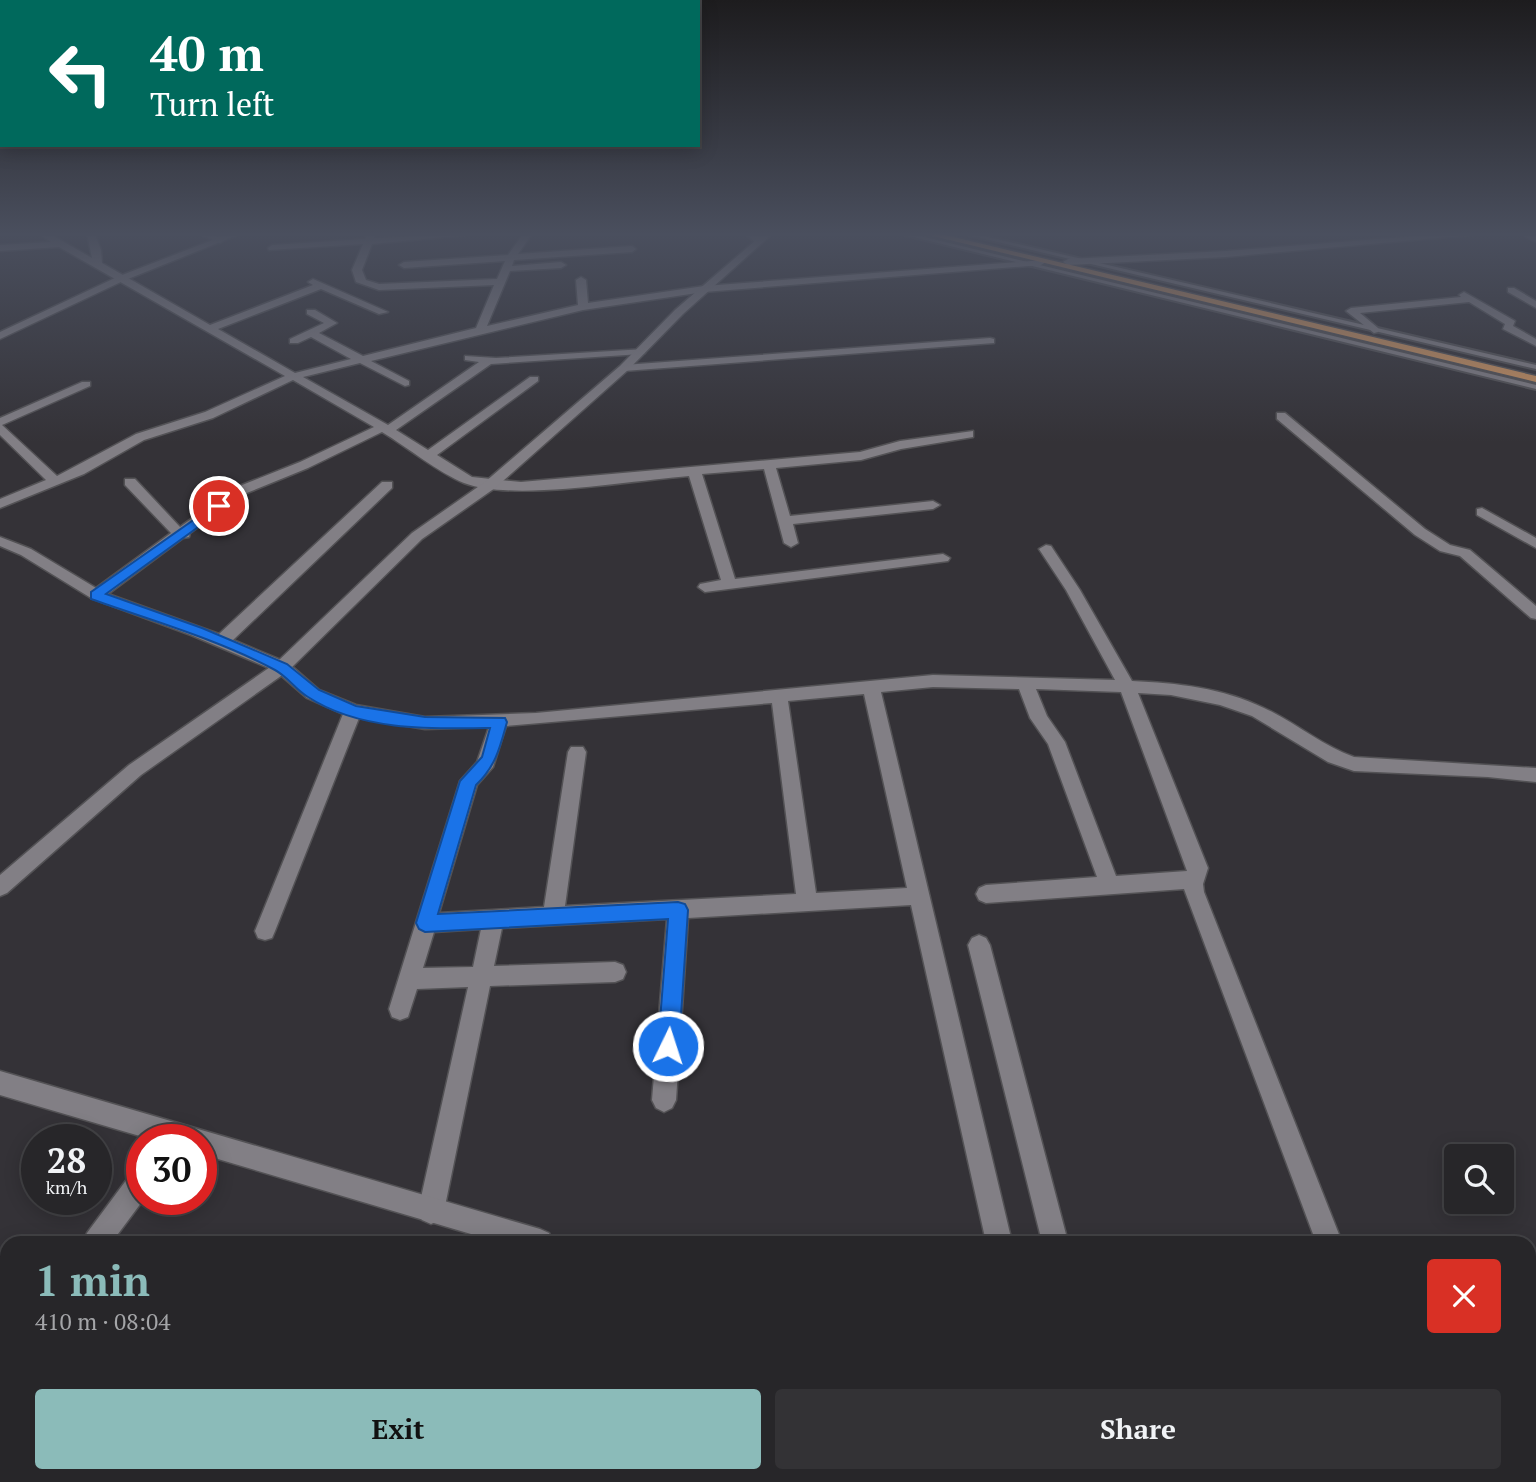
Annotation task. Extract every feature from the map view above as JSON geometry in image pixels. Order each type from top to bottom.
[{"type":"main road","points":[[1215,303],[1536,379]]},
{"type":"main road","points":[[1242,303],[1536,373]]},
{"type":"street","points":[[0,335],[68,303]]},
{"type":"street","points":[[163,303],[290,377],[386,428],[468,480],[490,485],[861,456],[900,445],[969,434]]},
{"type":"street","points":[[208,329],[275,303]]},
{"type":"street","points":[[363,303],[383,312]]},
{"type":"street","points":[[480,330],[491,303]]},
{"type":"street","points":[[0,504],[79,471],[140,437],[209,415],[290,377],[480,330],[609,303]]},
{"type":"street","points":[[0,887],[135,770],[282,667],[417,536],[490,485],[624,368],[690,303]]},
{"type":"street","points":[[1374,330],[1351,310],[1426,303]]},
{"type":"street","points":[[1478,303],[1511,323],[1507,327],[1536,342]]},
{"type":"street","points":[[294,341],[332,323],[311,312]]},
{"type":"street","points":[[311,333],[405,383]]},
{"type":"street","points":[[624,368],[990,341]]},
{"type":"street","points":[[469,358],[488,361],[641,351]]},
{"type":"street","points":[[96,595],[184,534],[237,492],[386,428],[488,361]]},
{"type":"street","points":[[428,456],[534,379]]},
{"type":"street","points":[[0,422],[86,384]]},
{"type":"street","points":[[1281,416],[1420,533],[1445,548],[1465,553],[1536,614]]},
{"type":"street","points":[[0,428],[55,481]]},
{"type":"street","points":[[769,464],[791,543]]},
{"type":"street","points":[[694,471],[729,583]]},
{"type":"street","points":[[130,482],[171,528],[184,534]]},
{"type":"street","points":[[221,642],[387,485]]},
{"type":"street","points":[[785,521],[933,505]]},
{"type":"street","points":[[1482,512],[1536,544]]},
{"type":"street","points":[[0,541],[26,552],[96,595],[282,667],[313,694],[353,711],[425,723],[499,722],[933,681],[1171,689],[1222,699],[1258,712],[1334,757],[1354,764],[1536,775]]},
{"type":"street","points":[[1046,549],[1073,590],[1127,687],[1198,868],[1194,892],[1327,1236]]},
{"type":"street","points":[[705,587],[943,558]]},
{"type":"street","points":[[1025,683],[1039,718],[1056,742],[1109,884]]},
{"type":"street","points":[[871,686],[998,1236]]},
{"type":"street","points":[[779,695],[807,903]]},
{"type":"street","points":[[265,930],[353,711]]},
{"type":"street","points":[[400,1009],[469,781],[484,767],[499,722]]},
{"type":"street","points":[[554,917],[578,752]]},
{"type":"street","points":[[986,894],[1195,879]]},
{"type":"street","points":[[425,923],[919,897]]},
{"type":"street","points":[[664,1100],[678,910]]},
{"type":"street","points":[[431,1210],[493,920]]},
{"type":"street","points":[[979,945],[1053,1236]]},
{"type":"street","points":[[409,979],[615,972]]},
{"type":"street","points":[[0,1083],[133,1124]]},
{"type":"street","points":[[217,1147],[520,1236]]},
{"type":"street","points":[[100,1236],[126,1202]]},
{"type":"lane","points":[[1189,303],[1536,387]]},
{"type":"lane","points":[[1261,303],[1536,367]]},
{"type":"route","points":[[219,506],[184,534],[96,595],[197,631],[282,667],[313,694],[353,711],[425,723],[499,722],[484,767],[469,781],[425,923],[678,910],[668,1046]]}]
